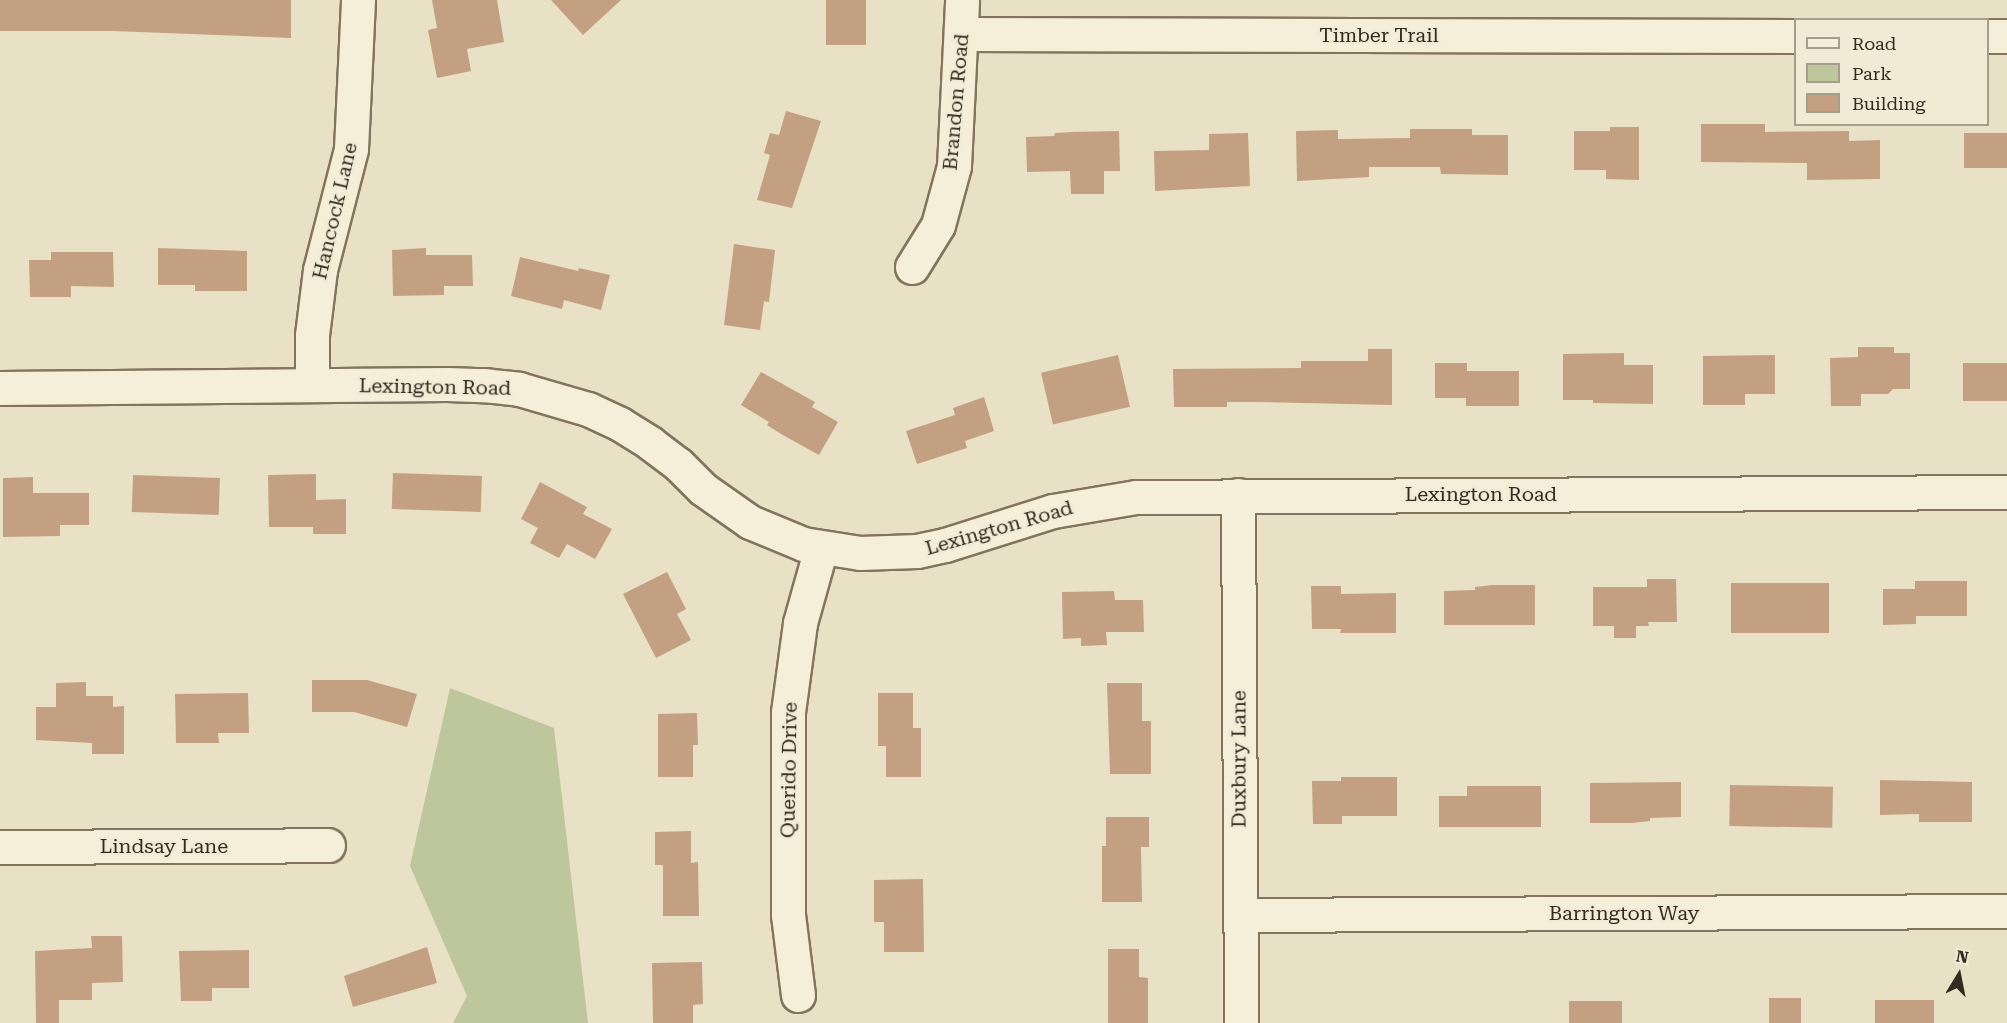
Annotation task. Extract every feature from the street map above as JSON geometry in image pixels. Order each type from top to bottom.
[{"type":"street","name":"Hancock Lane","points":[[312,386],[312,335],[320,270],[351,149],[358,0]]},
{"type":"street","name":"Brandon Road","points":[[912,267],[938,225],[954,166],[962,0]]},
{"type":"street","name":"Timber Trail","points":[[962,34],[1794,36]]},
{"type":"street","points":[[1989,36],[2007,36]]},
{"type":"street","name":"Lexington Road","points":[[0,388],[483,385],[554,397],[588,409],[650,443],[678,464],[703,489],[750,522],[777,534],[821,548],[860,553],[917,551],[945,545],[1053,511],[1094,502],[1136,497],[2007,492]]},
{"type":"street","name":"Duxbury Lane","points":[[1238,495],[1241,1023]]},
{"type":"street","name":"Querido Drive","points":[[798,995],[788,915],[788,712],[800,623],[821,548]]},
{"type":"street","name":"Lindsay Lane","points":[[0,847],[328,846]]},
{"type":"street","name":"Barrington Way","points":[[1240,915],[2007,911]]},
{"type":"green space","points":[[450,688],[554,728],[588,1023],[453,1023],[467,996],[410,866]]},
{"type":"building","points":[[0,0],[291,0],[291,38],[113,31],[0,31]]},
{"type":"building","points":[[432,0],[497,0],[504,42],[467,49],[471,71],[437,78],[428,30],[437,28]]},
{"type":"building","points":[[551,0],[621,0],[583,35]]},
{"type":"building","points":[[826,0],[866,0],[866,45],[826,45]]},
{"type":"building","points":[[786,111],[821,121],[792,208],[757,200],[770,155],[764,153],[770,133],[779,135]]},
{"type":"building","points":[[1701,124],[1765,124],[1765,132],[1849,131],[1849,141],[1880,140],[1880,179],[1807,180],[1807,163],[1701,162]]},
{"type":"building","points":[[1610,127],[1639,127],[1639,180],[1606,179],[1606,170],[1574,170],[1574,131],[1610,131]]},
{"type":"building","points":[[1410,129],[1472,129],[1472,135],[1508,135],[1508,175],[1441,174],[1440,167],[1369,167],[1369,177],[1297,181],[1296,131],[1338,130],[1338,139],[1410,138]]},
{"type":"building","points":[[1119,131],[1120,171],[1104,171],[1104,194],[1071,194],[1070,171],[1027,172],[1026,137],[1054,136],[1055,133]]},
{"type":"building","points":[[1248,133],[1250,186],[1155,191],[1154,151],[1209,150],[1209,134]]},
{"type":"building","points":[[1964,133],[2007,133],[2007,168],[1964,168]]},
{"type":"building","points":[[734,244],[775,250],[769,302],[764,301],[760,330],[724,325]]},
{"type":"building","points":[[158,248],[247,251],[247,291],[195,291],[195,285],[158,285]]},
{"type":"building","points":[[426,248],[426,255],[472,255],[473,286],[444,286],[444,295],[393,296],[392,250]]},
{"type":"building","points":[[51,252],[113,252],[114,287],[71,286],[71,297],[30,297],[29,260],[51,260]]},
{"type":"building","points":[[520,257],[578,271],[579,268],[610,275],[601,310],[564,300],[562,309],[511,296]]},
{"type":"building","points":[[1858,347],[1894,347],[1894,353],[1910,353],[1910,389],[1893,389],[1888,394],[1861,394],[1861,406],[1831,406],[1830,358],[1858,357]]},
{"type":"building","points":[[1368,349],[1392,349],[1392,405],[1227,402],[1227,407],[1174,407],[1173,369],[1301,368],[1301,361],[1368,361]]},
{"type":"building","points":[[1624,353],[1624,365],[1653,365],[1653,404],[1563,400],[1563,354]]},
{"type":"building","points":[[1118,355],[1130,407],[1053,424],[1041,373]]},
{"type":"building","points":[[1775,355],[1775,394],[1745,394],[1745,405],[1703,405],[1703,356]]},
{"type":"building","points":[[1435,363],[1467,363],[1467,371],[1519,371],[1519,406],[1466,406],[1466,398],[1435,398]]},
{"type":"building","points":[[1963,363],[2007,363],[2007,401],[1963,401]]},
{"type":"building","points":[[761,372],[815,402],[812,407],[838,422],[819,455],[781,434],[767,425],[769,422],[741,405]]},
{"type":"building","points":[[984,397],[994,431],[965,441],[967,448],[917,464],[906,431],[955,415],[953,408]]},
{"type":"building","points":[[393,473],[482,476],[481,512],[392,509]]},
{"type":"building","points":[[316,474],[316,500],[346,499],[346,534],[313,534],[313,527],[269,527],[268,475]]},
{"type":"building","points":[[133,475],[220,478],[219,515],[132,512]]},
{"type":"building","points":[[33,477],[33,493],[89,493],[89,525],[60,525],[60,536],[3,537],[3,478]]},
{"type":"building","points":[[540,482],[587,507],[583,514],[612,529],[595,559],[567,544],[559,558],[530,543],[538,528],[521,519]]},
{"type":"building","points":[[667,572],[686,609],[677,614],[691,640],[656,658],[623,594]]},
{"type":"building","points":[[1647,579],[1676,579],[1677,622],[1648,622],[1649,626],[1636,626],[1636,638],[1614,638],[1614,626],[1593,626],[1593,587],[1647,587]]},
{"type":"building","points":[[1915,581],[1967,581],[1967,616],[1916,616],[1916,624],[1883,625],[1883,589],[1915,589]]},
{"type":"building","points":[[1731,583],[1829,583],[1829,633],[1731,633]]},
{"type":"building","points":[[1535,585],[1535,625],[1444,625],[1444,591],[1475,590],[1475,587]]},
{"type":"building","points":[[1311,586],[1341,586],[1341,594],[1396,593],[1396,633],[1340,633],[1341,629],[1312,629]]},
{"type":"building","points":[[1114,591],[1115,600],[1143,600],[1144,632],[1106,632],[1107,645],[1081,646],[1081,638],[1063,639],[1062,592]]},
{"type":"building","points":[[312,680],[367,680],[417,694],[407,727],[354,712],[312,712]]},
{"type":"building","points":[[86,682],[86,696],[113,696],[113,707],[124,706],[124,754],[92,754],[92,743],[36,740],[36,707],[56,707],[56,683]]},
{"type":"building","points":[[1107,683],[1142,683],[1142,721],[1151,721],[1151,774],[1110,774]]},
{"type":"building","points":[[248,693],[249,733],[218,733],[219,743],[176,743],[175,694]]},
{"type":"building","points":[[878,693],[913,693],[913,728],[921,728],[921,777],[886,777],[886,746],[878,746]]},
{"type":"building","points":[[697,713],[698,745],[693,745],[693,777],[658,777],[658,714]]},
{"type":"building","points":[[1341,777],[1397,777],[1397,816],[1342,816],[1342,824],[1313,824],[1312,781],[1341,781]]},
{"type":"building","points":[[1880,780],[1972,782],[1972,822],[1919,822],[1919,814],[1880,815]]},
{"type":"building","points":[[1681,782],[1681,817],[1650,818],[1650,821],[1632,823],[1590,823],[1590,783]]},
{"type":"building","points":[[1730,785],[1833,787],[1832,828],[1729,826]]},
{"type":"building","points":[[1467,786],[1541,786],[1541,827],[1439,827],[1439,796],[1467,796]]},
{"type":"building","points":[[1106,817],[1149,817],[1149,847],[1141,847],[1142,902],[1102,902],[1102,846],[1106,846]]},
{"type":"building","points":[[691,831],[691,863],[698,862],[699,916],[663,916],[663,865],[655,865],[655,832]]},
{"type":"building","points":[[923,879],[924,952],[884,952],[884,922],[874,922],[874,880]]},
{"type":"building","points":[[91,936],[122,936],[123,982],[92,983],[92,1000],[59,1000],[59,1023],[36,1023],[35,951],[92,948]]},
{"type":"building","points":[[427,947],[437,983],[353,1007],[344,976]]},
{"type":"building","points":[[1108,949],[1139,949],[1139,977],[1148,978],[1148,1023],[1108,1023]]},
{"type":"building","points":[[249,950],[249,988],[212,988],[212,1001],[181,1001],[179,951]]},
{"type":"building","points":[[702,962],[703,1004],[693,1005],[693,1023],[653,1023],[652,963]]},
{"type":"building","points":[[1769,998],[1801,998],[1801,1023],[1769,1023]]},
{"type":"building","points":[[1875,1000],[1934,1000],[1934,1023],[1875,1023]]},
{"type":"building","points":[[1569,1001],[1622,1001],[1622,1023],[1569,1023]]}]
